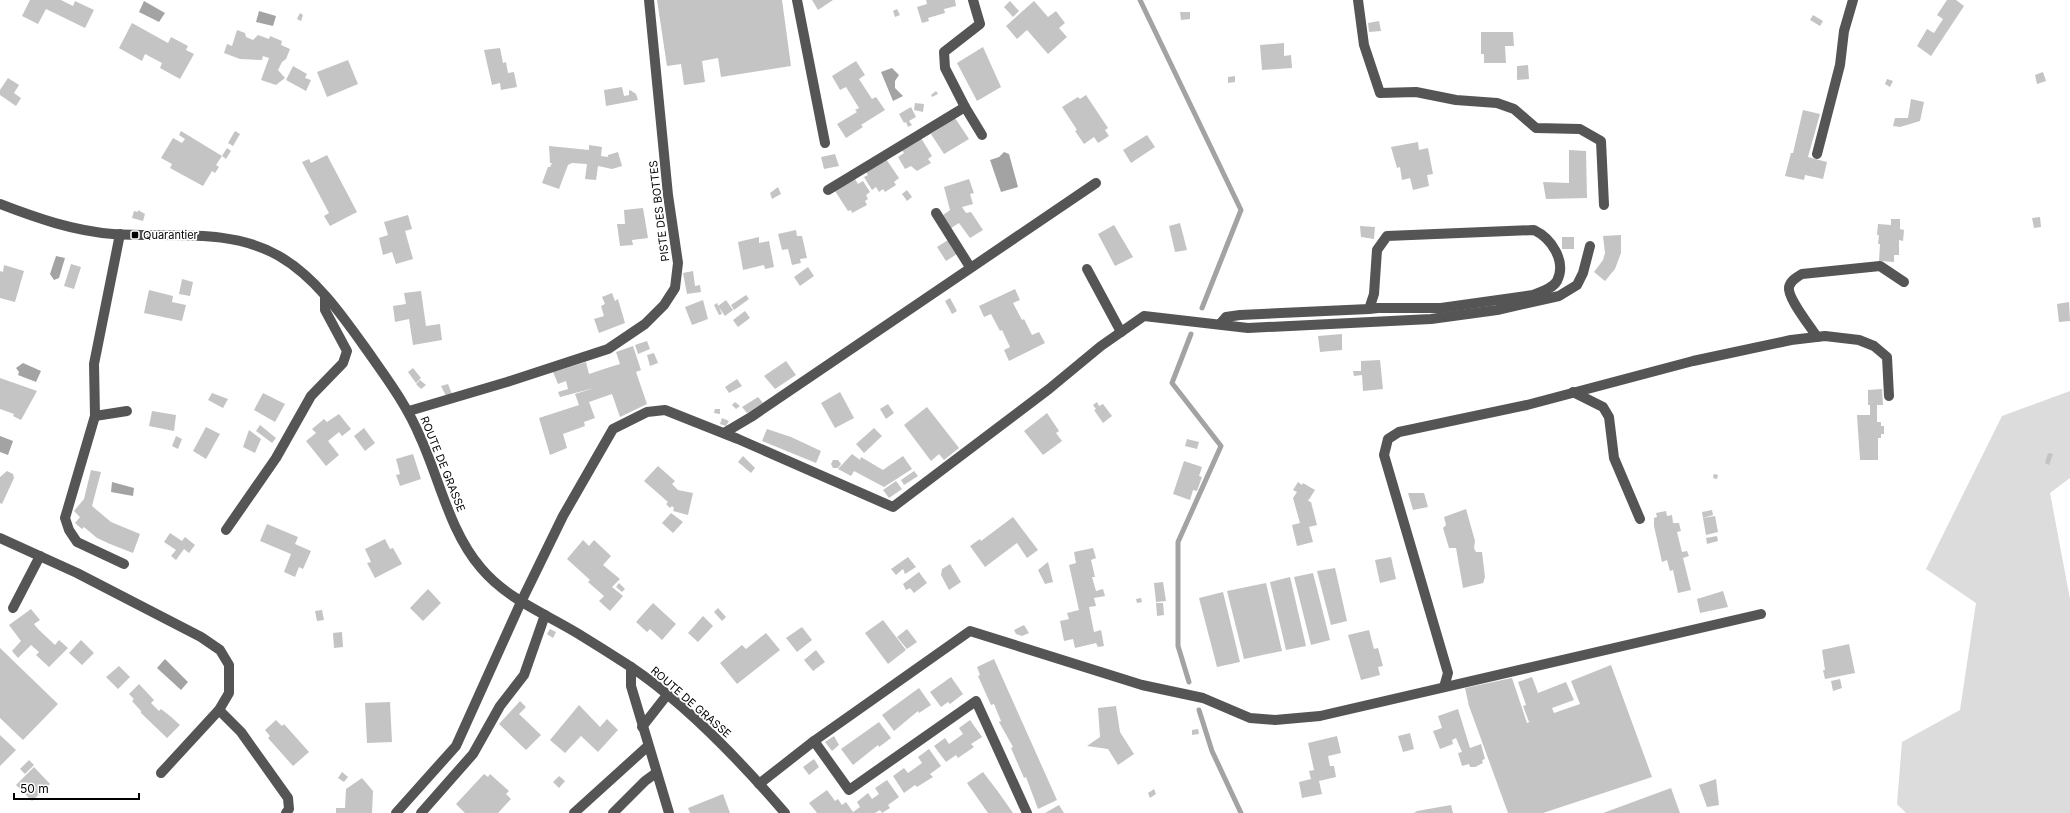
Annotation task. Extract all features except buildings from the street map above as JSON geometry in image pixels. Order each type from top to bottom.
[{"type":"street","name":"PISTE DES BOTTES","points":[[409,411],[507,382],[608,349],[645,324],[664,305],[675,288],[678,263],[668,194],[649,0]]},
{"type":"street","points":[[797,0],[825,143]]},
{"type":"street","points":[[973,0],[980,24],[944,52],[945,68],[965,107],[982,135]]},
{"type":"street","points":[[1358,0],[1364,45],[1380,93],[1416,92],[1456,100],[1497,103],[1514,109],[1536,128],[1580,129],[1601,141],[1604,205]]},
{"type":"street","points":[[1817,154],[1840,65],[1844,32],[1853,0]]},
{"type":"street","points":[[828,190],[965,107]]},
{"type":"street","points":[[724,433],[751,417],[970,267],[1096,183]]},
{"type":"street","name":"ROUTE DE GRASSE","points":[[0,204],[82,230],[120,234],[234,239],[258,246],[280,257],[305,275],[325,296],[356,335],[409,411],[422,439],[450,513],[467,549],[480,568],[497,585],[521,602],[577,633],[631,667],[667,695],[725,749],[785,813]]},
{"type":"street","points":[[936,213],[970,267]]},
{"type":"street","points":[[1220,324],[1226,317],[1240,315],[1368,308],[1440,308],[1533,295],[1548,290],[1557,281],[1559,266],[1556,251],[1543,234],[1534,230],[1387,236],[1377,250],[1374,294],[1368,308]]},
{"type":"street","points":[[120,234],[94,364],[95,416],[65,518],[69,530],[76,542],[124,564]]},
{"type":"street","points":[[396,813],[456,746],[521,602],[563,516],[612,429],[646,412],[665,410],[724,433],[893,507],[1144,316],[1248,328],[1431,319],[1497,310],[1559,296],[1577,285],[1583,273],[1590,246]]},
{"type":"street","points":[[1817,337],[1791,297],[1789,288],[1794,279],[1802,274],[1880,266],[1904,282]]},
{"type":"street","points":[[1087,269],[1121,332]]},
{"type":"street","points":[[226,530],[276,458],[312,396],[343,363],[347,351],[325,310],[325,296]]},
{"type":"street","points":[[1444,687],[1448,673],[1384,455],[1388,439],[1399,432],[1415,427],[1527,405],[1693,361],[1791,340],[1817,337],[1859,340],[1874,346],[1887,357],[1889,396]]},
{"type":"street","points":[[1574,392],[1603,407],[1609,417],[1614,458],[1640,519]]},
{"type":"street","points":[[95,416],[127,411]]},
{"type":"street","points":[[0,538],[77,573],[194,633],[220,650],[229,665],[229,693],[219,710],[161,773]]},
{"type":"street","points":[[13,608],[40,556]]},
{"type":"street","points":[[759,784],[814,741],[970,630],[1142,685],[1203,698],[1250,718],[1275,720],[1320,716],[1762,614]]},
{"type":"street","points":[[421,813],[473,754],[500,706],[524,676],[545,616]]},
{"type":"street","points":[[631,667],[631,686],[642,727],[669,813]]},
{"type":"street","points":[[642,727],[667,695]]},
{"type":"street","points":[[814,741],[849,790],[976,701],[1027,813]]},
{"type":"street","points":[[219,710],[240,732],[288,798],[290,809],[286,813]]},
{"type":"street","points":[[574,813],[648,746]]},
{"type":"street","points":[[613,813],[645,781],[656,773]]},
{"type":"shaded area","points":[[144,1],[165,13],[159,22],[139,12]]},
{"type":"shaded area","points":[[259,11],[276,16],[273,26],[256,22]]},
{"type":"shaded area","points":[[892,68],[899,75],[895,81],[895,88],[903,96],[893,101],[881,72]]},
{"type":"shaded area","points":[[1004,152],[1009,154],[1018,187],[1001,192],[990,160],[999,157]]},
{"type":"shaded area","points":[[56,256],[65,258],[59,278],[54,280],[50,274]]},
{"type":"shaded area","points":[[23,363],[41,371],[36,382],[18,375],[19,372],[16,368]]},
{"type":"shaded area","points":[[2070,391],[2070,478],[2050,493],[2070,599],[2070,813],[1906,813],[1897,804],[1902,742],[1960,710],[1976,603],[1926,569],[2002,416]]},
{"type":"shaded area","points":[[0,436],[13,441],[8,455],[0,452]]},
{"type":"shaded area","points":[[112,482],[134,488],[133,496],[111,492]]},
{"type":"shaded area","points":[[165,659],[188,682],[181,690],[157,668]]},
{"type":"waterway","points":[[1140,0],[1241,210],[1202,308]]},
{"type":"waterway","points":[[1189,682],[1178,646],[1178,542],[1221,446],[1172,383],[1191,334]]},
{"type":"waterway","points":[[1199,710],[1212,751],[1241,813]]},
{"type":"place","name":"Quarantier","points":[[135,235]]}]
